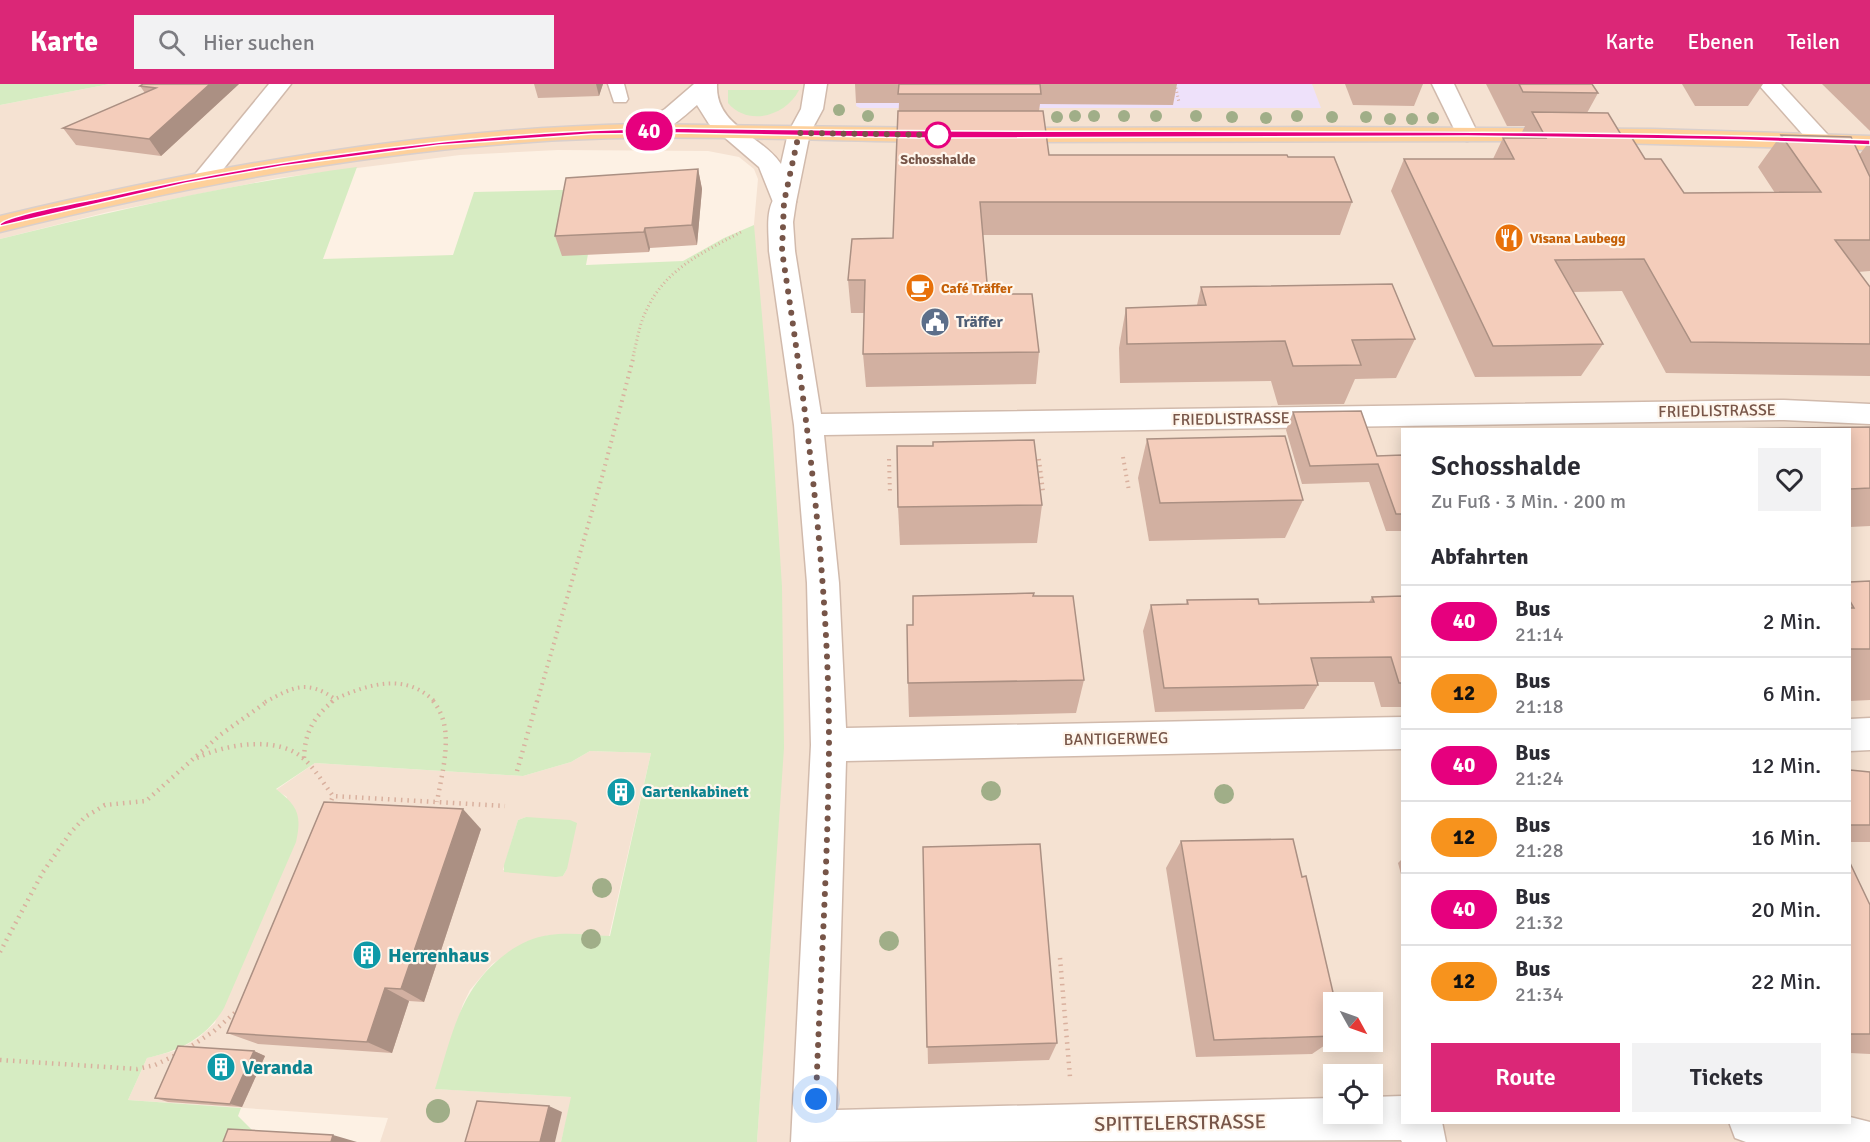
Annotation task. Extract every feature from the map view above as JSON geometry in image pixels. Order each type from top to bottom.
[{"type":"main road","points":[[0,224],[205,177],[336,155],[439,142],[561,133],[645,131],[971,135],[1467,134],[1599,127],[1870,143]]},
{"type":"street","points":[[205,177],[279,84]]},
{"type":"street","points":[[782,212],[799,133],[812,109],[816,84]]},
{"type":"street","points":[[1443,84],[1467,134]]},
{"type":"street","points":[[1769,84],[1820,140]]},
{"type":"street","points":[[645,131],[673,114],[706,85]]},
{"type":"street","points":[[706,85],[704,96],[708,110],[768,163],[777,181],[782,212],[782,251],[808,425],[823,583],[829,745],[813,1137]]},
{"type":"street","name":"FRIEDLISTRASSE","points":[[808,425],[1784,410],[1870,414]]},
{"type":"street","name":"BANTIGERWEG","points":[[829,745],[1401,734]]},
{"type":"street","points":[[1851,735],[1870,734]]},
{"type":"street","name":"SPITTELERSTRASSE","points":[[813,1137],[1401,1118]]},
{"type":"street","points":[[1420,1124],[1424,1142]]},
{"type":"street","points":[[1762,1124],[1864,1142]]},
{"type":"lane","points":[[1820,140],[1833,162]]},
{"type":"path","points":[[516,771],[602,477],[645,312],[663,281],[686,261],[725,239],[758,226],[782,212]]},
{"type":"path","points":[[1124,464],[1129,491]]},
{"type":"path","points":[[1039,465],[1043,491]]},
{"type":"path","points":[[890,467],[890,494]]},
{"type":"path","points":[[304,758],[304,734],[319,712],[335,699],[363,686],[387,682],[409,684],[431,697],[441,714],[444,731],[444,760],[438,802]]},
{"type":"path","points":[[0,952],[65,837],[81,819],[100,807],[120,802],[146,801],[245,717],[279,694],[303,686],[320,689],[335,699]]},
{"type":"path","points":[[191,761],[213,750],[249,745],[281,746],[304,758],[333,796],[505,806]]},
{"type":"path","points":[[324,817],[333,796]]},
{"type":"path","points":[[1060,958],[1069,1064]]},
{"type":"path","points":[[0,1060],[138,1069],[177,1055],[231,1018],[243,1002]]},
{"type":"shaded area","points":[[110,84],[1870,84],[1870,1142],[757,1142],[779,811],[753,235],[758,179],[754,169],[739,157],[708,151],[558,150],[460,155],[278,178],[108,212],[0,239],[0,105]]},
{"type":"shaded area","points":[[858,84],[1312,84],[1321,108],[860,108],[856,106]]},
{"type":"shaded area","points":[[590,751],[651,753],[609,936],[549,935],[526,942],[492,964],[470,990],[463,1004],[436,1089],[572,1097],[561,1142],[380,1142],[388,1118],[128,1100],[147,1058],[178,1050],[198,1038],[215,1023],[287,797],[276,790],[315,763],[523,776],[571,762]],"holes":[[[526,817],[567,869],[563,876],[503,870],[518,820]]]},
{"type":"green space","points":[[0,84],[110,84],[0,105]]},
{"type":"green space","points":[[728,90],[799,90],[793,99],[776,112],[756,116],[746,115],[728,103]]},
{"type":"green space","points":[[357,167],[323,259],[453,255],[474,192],[600,189],[586,265],[683,261],[724,238],[754,225],[772,429],[782,587],[784,748],[757,1142],[561,1142],[571,1097],[435,1089],[459,1014],[468,997],[491,967],[507,953],[527,941],[549,935],[610,936],[651,753],[590,751],[571,762],[523,776],[315,763],[276,789],[294,806],[298,818],[296,842],[224,1008],[209,1027],[191,1042],[147,1058],[128,1100],[241,1108],[238,1116],[260,1138],[258,1142],[0,1142],[0,239],[177,198]]},
{"type":"green space","points":[[526,817],[570,820],[577,823],[567,869],[563,876],[504,872],[504,865],[518,820]]},
{"type":"building","points":[[143,84],[210,84],[149,139],[63,128],[156,88],[140,86]]},
{"type":"building","points":[[899,84],[1040,84],[1041,94],[898,94]]},
{"type":"building","points":[[1519,84],[1592,84],[1598,93],[1523,92]]},
{"type":"building","points":[[898,111],[1043,111],[1049,155],[1334,157],[1352,202],[980,202],[988,294],[1032,294],[1039,352],[863,354],[865,280],[848,280],[852,239],[893,238]]},
{"type":"building","points":[[1532,112],[1608,113],[1623,138],[1632,138],[1645,159],[1661,159],[1684,193],[1821,192],[1781,135],[1851,137],[1870,177],[1870,240],[1835,240],[1870,287],[1870,344],[1691,342],[1644,259],[1555,260],[1603,344],[1493,346],[1404,159],[1514,159],[1503,138],[1546,138]]},
{"type":"building","points":[[698,169],[692,225],[645,228],[644,232],[555,236],[566,178]]},
{"type":"building","points":[[1392,284],[1415,339],[1352,340],[1361,365],[1293,366],[1285,341],[1127,344],[1126,308],[1206,305],[1201,287]]},
{"type":"building","points":[[1361,411],[1377,456],[1401,455],[1401,514],[1396,514],[1378,464],[1310,466],[1293,412]]},
{"type":"building","points":[[1870,427],[1870,488],[1851,489],[1851,428],[1795,428]]},
{"type":"building","points":[[1285,436],[1303,500],[1160,503],[1147,439]]},
{"type":"building","points":[[1034,440],[1042,505],[898,507],[897,446],[933,446],[933,442]]},
{"type":"building","points":[[1870,581],[1870,649],[1851,649],[1851,608],[1854,608],[1851,603],[1851,582]]},
{"type":"building","points":[[1034,593],[1033,596],[1073,596],[1084,680],[908,683],[907,625],[913,625],[913,596]]},
{"type":"building","points":[[1401,596],[1401,683],[1399,683],[1391,657],[1311,658],[1318,685],[1164,688],[1151,605],[1188,604],[1187,600],[1258,599],[1259,604],[1374,602],[1372,597]]},
{"type":"building","points":[[1851,770],[1870,772],[1870,825],[1851,825]]},
{"type":"building","name":"Herrenhaus","points":[[324,802],[463,809],[401,989],[385,988],[367,1042],[227,1033]]},
{"type":"building","points":[[1293,839],[1302,877],[1306,876],[1333,992],[1323,992],[1323,1036],[1214,1040],[1181,841]]},
{"type":"building","points":[[1040,844],[1057,1043],[927,1047],[923,847]]},
{"type":"building","points":[[1851,865],[1870,905],[1870,1034],[1851,1034]]},
{"type":"building","name":"Veranda","points":[[178,1046],[254,1051],[230,1104],[155,1098]]},
{"type":"building","points":[[477,1101],[549,1106],[540,1142],[465,1142]]},
{"type":"building","points":[[228,1129],[333,1135],[331,1142],[223,1142]]},
{"type":"bus line","name":"40","points":[[0,224],[186,181],[282,163],[439,142],[592,132],[678,131],[881,135],[1467,134],[1741,138],[1870,143]]},
{"type":"place","name":"Schosshalde","points":[[938,135]]},
{"type":"place","name":"Visana Laubegg","points":[[1509,238]]},
{"type":"place","name":"Café Träffer","points":[[920,288]]},
{"type":"place","name":"Träffer","points":[[935,322]]},
{"type":"place","name":"Gartenkabinett","points":[[621,792]]},
{"type":"place","name":"Herrenhaus","points":[[367,955]]},
{"type":"place","name":"Veranda","points":[[221,1067]]},
{"type":"route","points":[[816,1099],[829,745],[823,583],[808,425],[782,251],[781,222],[799,133],[938,135]]}]
